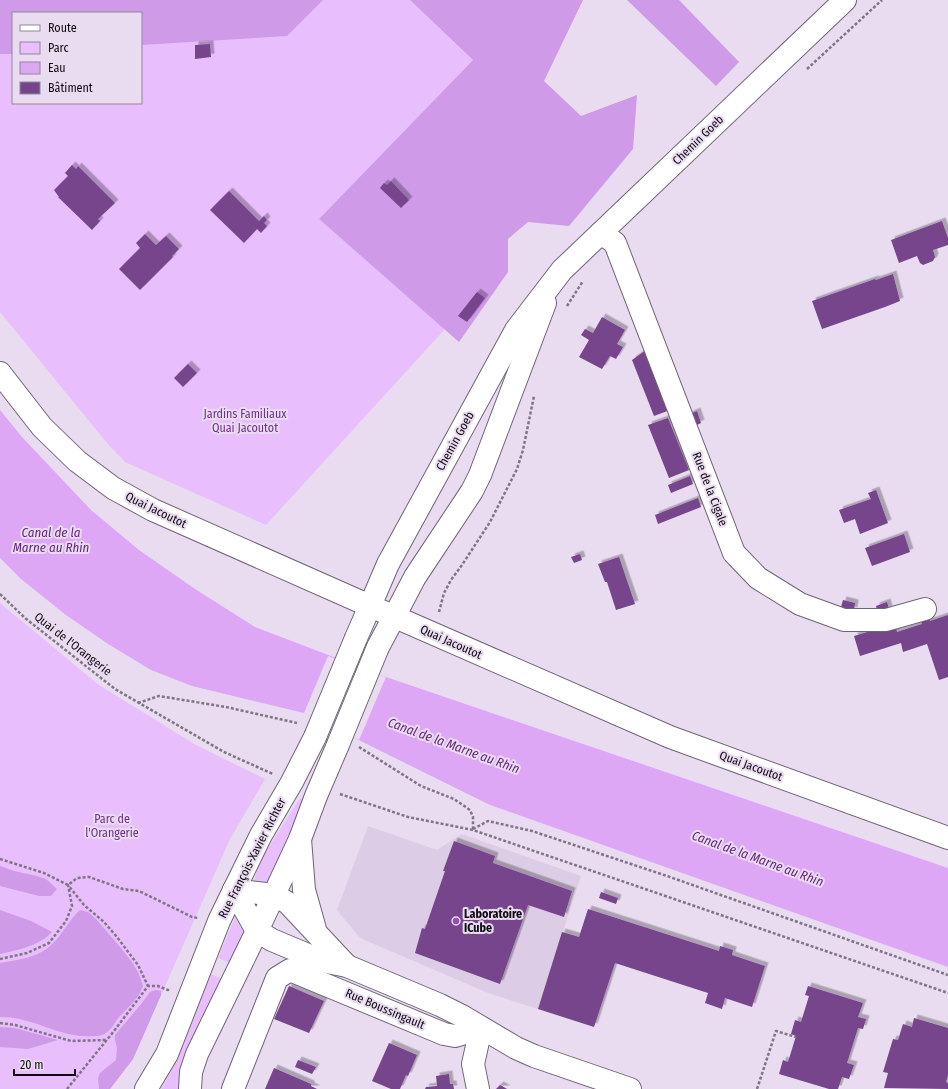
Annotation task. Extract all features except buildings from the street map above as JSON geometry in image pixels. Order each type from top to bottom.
[{"type":"street","name":"Chemin Goeb","points":[[370,606],[388,564],[516,330],[562,270],[845,0]]},
{"type":"street","name":"Rue de la Cigale","points":[[601,233],[615,243],[734,552],[758,578],[800,604],[844,620],[886,620],[925,609]]},
{"type":"street","name":"Chemin Goeb","points":[[394,617],[415,577],[472,491],[480,475],[553,283]]},
{"type":"street","name":"Quai Jacoutot","points":[[0,373],[42,427],[77,461],[113,488],[153,510],[670,737],[948,838]]},
{"type":"street","name":"Rue François-Xavier Richter","points":[[146,1089],[167,1054],[219,921],[261,835],[292,782],[315,737],[370,606]]},
{"type":"street","points":[[190,1089],[191,1072],[197,1054],[300,839],[316,796],[378,647],[394,617]]},
{"type":"street","name":"Rue Boussingault","points":[[300,839],[304,890],[316,932]]},
{"type":"street","points":[[234,890],[257,931]]},
{"type":"street","name":"Rue Boussingault","points":[[234,890],[274,895],[288,903],[347,966]]},
{"type":"street","name":"Rue Boussingault","points":[[257,931],[272,940],[322,961],[347,966],[440,1005],[462,1016],[516,1048],[534,1056],[630,1089]]},
{"type":"street","name":"Rue Boussingault","points":[[233,1089],[277,978],[290,970],[444,1034],[455,1036],[481,1028]]},
{"type":"street","points":[[478,1089],[473,1064],[481,1028]]},
{"type":"path","name":"Quai de l'Orangerie","points":[[0,594],[25,618],[115,689],[224,752],[292,782]]},
{"type":"path","points":[[138,703],[159,696],[226,707],[298,723]]},
{"type":"path","points":[[359,747],[421,786],[454,799],[470,810],[473,817],[473,830]]},
{"type":"path","points":[[336,792],[408,817],[473,830],[948,992]]},
{"type":"path","points":[[473,830],[488,821],[532,831],[948,974]]},
{"type":"path","points":[[0,859],[44,873],[68,885],[84,905],[104,922],[117,937],[138,965],[148,986]]},
{"type":"path","points":[[68,885],[76,878],[89,877],[123,889],[139,891],[192,917]]},
{"type":"path","points":[[0,959],[27,953],[49,943],[66,921],[72,906],[68,885]]},
{"type":"path","points":[[148,986],[158,986],[168,990],[172,983]]},
{"type":"path","points":[[67,1089],[148,986]]},
{"type":"path","points":[[0,1023],[16,1025],[71,1041],[107,1040]]},
{"type":"path","points":[[757,1089],[776,1031],[796,1037]]},
{"type":"shaded area","points":[[0,0],[323,0],[287,36],[142,45],[142,12],[12,12],[12,54],[0,54]]},
{"type":"shaded area","points":[[410,0],[583,0],[544,81],[581,116],[637,95],[633,149],[569,226],[528,222],[508,239],[508,272],[459,342],[319,219],[473,60]]},
{"type":"shaded area","points":[[627,0],[679,0],[739,62],[716,86]]},
{"type":"shaded area","name":"Laboratoire ICube","points":[[368,826],[437,850],[462,834],[581,876],[538,1009],[488,993],[360,938],[337,910]]},
{"type":"shaded area","points":[[0,866],[46,879],[57,889],[51,896],[39,896],[0,886]]},
{"type":"shaded area","points":[[0,910],[31,921],[52,932],[47,937],[35,944],[0,954]]},
{"type":"shaded area","points":[[80,910],[88,912],[96,919],[132,962],[139,974],[143,986],[135,1000],[119,1017],[110,1030],[99,1036],[69,1034],[24,1020],[0,1017],[0,963],[33,956],[45,950],[61,934]]},
{"type":"shaded area","points":[[156,990],[161,991],[161,995],[133,1059],[110,1089],[99,1089],[98,1078],[100,1073],[116,1060],[117,1049],[115,1035],[150,992]]},
{"type":"shaded area","points":[[0,1027],[15,1028],[58,1040],[28,1049],[0,1047]]},
{"type":"green space","name":"Jardins Familiaux Quai Jacoutot","points":[[0,0],[410,0],[473,60],[319,219],[445,329],[266,525],[125,462],[107,443],[0,312]]},
{"type":"green space","name":"Parc de l'Orangerie","points":[[0,603],[99,685],[196,745],[265,779],[230,839],[133,1059],[110,1089],[0,1089]]},
{"type":"green space","points":[[300,798],[303,800],[299,816],[267,884],[254,882],[262,858]]},
{"type":"green space","points":[[236,915],[245,931],[230,963],[218,958]]},
{"type":"green space","points":[[211,974],[222,979],[182,1089],[161,1089],[178,1058]]},
{"type":"water","name":"Canal de la Marne au Rhin","points":[[0,410],[22,437],[91,510],[139,550],[195,589],[255,627],[386,677],[948,868],[948,967],[490,805],[304,713],[192,686],[151,670],[108,644],[66,615],[21,579],[0,558]]},
{"type":"pier","points":[[328,656],[386,677],[359,740],[304,713]]},
{"type":"place","name":"Laboratoire ICube","points":[[456,921]]}]
